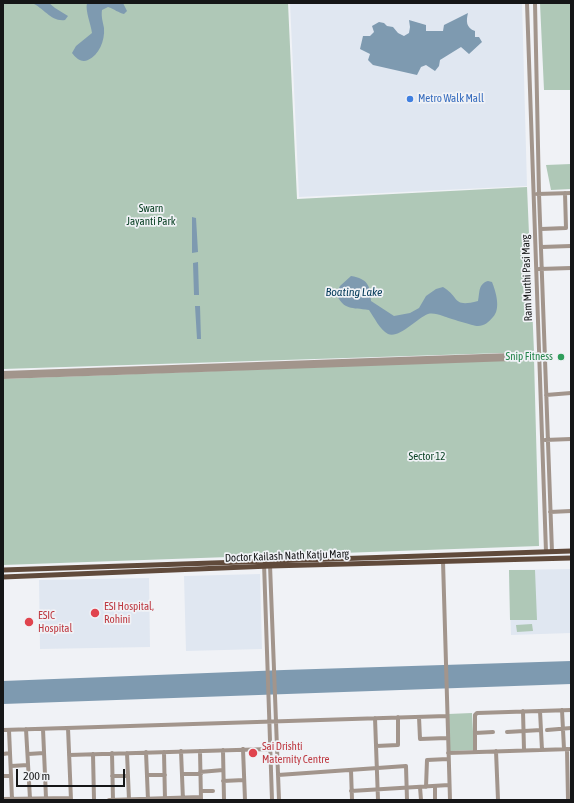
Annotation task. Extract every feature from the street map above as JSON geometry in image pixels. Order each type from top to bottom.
[{"type":"main road","name":"Doctor Kailash Nath Katju Marg","points":[[270,564],[571,551]]},
{"type":"main road","points":[[486,554],[486,561]]},
{"type":"main road","name":"Doctor Kailash Nath Katju Marg","points":[[3,570],[264,564],[443,562],[571,558]]},
{"type":"main road","name":"Doctor Kailash Nath Katju Marg","points":[[3,577],[264,564]]},
{"type":"main road","points":[[13,570],[14,576]]},
{"type":"street","name":"Ram Murthi Pasi Marg","points":[[527,3],[538,356],[546,552]]},
{"type":"street","name":"Ram Murthi Pasi Marg","points":[[535,3],[544,356],[552,552]]},
{"type":"street","points":[[541,229],[566,228],[565,193]]},
{"type":"street","points":[[533,194],[571,193]]},
{"type":"street","points":[[541,247],[571,246]]},
{"type":"street","points":[[536,270],[571,268]]},
{"type":"street","points":[[3,377],[538,356]]},
{"type":"street","points":[[3,373],[544,356]]},
{"type":"street","points":[[546,395],[571,393]]},
{"type":"street","points":[[541,440],[571,440]]},
{"type":"street","points":[[550,512],[571,511]]},
{"type":"street","points":[[443,562],[446,708],[450,800]]},
{"type":"street","points":[[264,564],[272,800]]},
{"type":"street","points":[[270,564],[279,800]]},
{"type":"street","points":[[266,634],[273,633]]},
{"type":"street","points":[[562,710],[563,729],[567,749],[568,800]]},
{"type":"street","points":[[475,752],[475,715],[477,713],[571,710]]},
{"type":"street","points":[[523,711],[524,750]]},
{"type":"street","points":[[540,711],[542,750]]},
{"type":"street","points":[[3,730],[447,716]]},
{"type":"street","points":[[376,746],[398,745],[398,717]]},
{"type":"street","points":[[419,717],[420,739],[448,738]]},
{"type":"street","points":[[375,718],[378,800]]},
{"type":"street","points":[[3,799],[71,799],[68,728]]},
{"type":"street","points":[[547,730],[571,728]]},
{"type":"street","points":[[26,729],[30,799]]},
{"type":"street","points":[[44,729],[46,798]]},
{"type":"street","points":[[9,730],[12,799]]},
{"type":"street","points":[[507,732],[541,730]]},
{"type":"street","points":[[475,733],[493,732]]},
{"type":"street","points":[[69,754],[270,749]]},
{"type":"street","points":[[448,753],[567,749]]},
{"type":"street","points":[[223,750],[224,800]]},
{"type":"street","points":[[243,750],[245,800]]},
{"type":"street","points":[[181,751],[183,799]]},
{"type":"street","points":[[109,800],[201,798],[200,751]]},
{"type":"street","points":[[496,751],[498,800]]},
{"type":"street","points":[[146,752],[148,799]]},
{"type":"street","points":[[164,752],[165,799]]},
{"type":"street","points":[[3,754],[10,753]]},
{"type":"street","points":[[28,754],[44,753]]},
{"type":"street","points":[[112,753],[113,800]]},
{"type":"street","points":[[127,753],[129,800]]},
{"type":"street","points":[[93,754],[94,800]]},
{"type":"street","points":[[426,787],[426,760],[448,759]]},
{"type":"street","points":[[11,766],[28,765]]},
{"type":"street","points":[[278,775],[406,766],[407,800]]},
{"type":"street","points":[[182,774],[223,770]]},
{"type":"street","points":[[350,770],[352,800]]},
{"type":"street","points":[[29,776],[45,775]]},
{"type":"street","points":[[147,775],[165,775]]},
{"type":"street","points":[[3,776],[11,776]]},
{"type":"street","points":[[112,776],[128,776]]},
{"type":"street","points":[[224,781],[244,780]]},
{"type":"street","points":[[351,791],[449,785]]},
{"type":"street","points":[[435,786],[435,800]]},
{"type":"street","points":[[420,787],[421,800]]},
{"type":"street","points":[[201,791],[213,791]]},
{"type":"shaded area","name":"Metro Walk Mall","points":[[290,3],[522,3],[527,186],[299,197]]},
{"type":"shaded area","points":[[571,569],[571,633],[511,635],[509,570]]},
{"type":"shaded area","points":[[260,574],[262,649],[186,651],[184,576]]},
{"type":"shaded area","name":"ESI Hospital, Rohini","points":[[149,578],[150,647],[40,649],[39,580]]},
{"type":"green space","name":"Swarn Jayanti Park","points":[[3,3],[288,3],[297,199],[527,187],[534,352],[3,369]]},
{"type":"green space","points":[[540,3],[571,3],[571,90],[544,90]]},
{"type":"green space","points":[[571,164],[571,189],[551,190],[546,165]]},
{"type":"green space","name":"Sector 12","points":[[534,359],[539,546],[3,565],[3,379]]},
{"type":"green space","points":[[509,570],[535,570],[537,620],[510,620]]},
{"type":"green space","points":[[532,624],[533,631],[517,632],[516,625]]},
{"type":"green space","points":[[472,713],[474,750],[450,751],[448,714]]},
{"type":"water","points":[[32,3],[49,3],[68,16],[65,20],[56,19]]},
{"type":"water","points":[[87,3],[123,3],[127,11],[124,14],[108,7],[102,10],[104,33],[102,43],[92,58],[83,61],[72,53],[76,46],[92,33]]},
{"type":"water","points":[[468,13],[468,26],[475,31],[475,37],[479,37],[482,42],[469,54],[461,47],[440,60],[439,66],[435,71],[426,65],[421,67],[417,75],[373,65],[368,60],[370,54],[360,49],[363,36],[370,36],[374,32],[372,26],[379,22],[393,27],[398,33],[404,36],[409,33],[409,20],[426,25],[426,31],[443,31],[444,25]]},
{"type":"water","points":[[192,217],[196,218],[198,252],[192,253]]},
{"type":"water","points":[[198,262],[199,295],[194,295],[193,263]]},
{"type":"water","name":"Boating Lake","points":[[351,276],[365,281],[369,287],[371,301],[394,316],[410,313],[419,308],[426,296],[436,289],[443,287],[460,302],[470,303],[478,301],[482,284],[488,281],[492,282],[495,291],[497,310],[490,321],[480,326],[471,325],[437,314],[428,314],[403,331],[392,335],[385,332],[369,310],[346,306],[339,299],[336,294],[340,286]]},
{"type":"water","points":[[195,306],[200,306],[201,339],[197,339]]},
{"type":"water","points":[[571,661],[571,684],[3,704],[3,681]]},
{"type":"place","name":"Metro Walk Mall","points":[[410,99]]},
{"type":"place","name":"Snip Fitness","points":[[561,357]]},
{"type":"place","name":"ESI Hospital, Rohini","points":[[95,613]]},
{"type":"place","name":"ESIC Hospital","points":[[29,622]]},
{"type":"place","name":"Sai Drishti Maternity Centre","points":[[253,753]]}]
